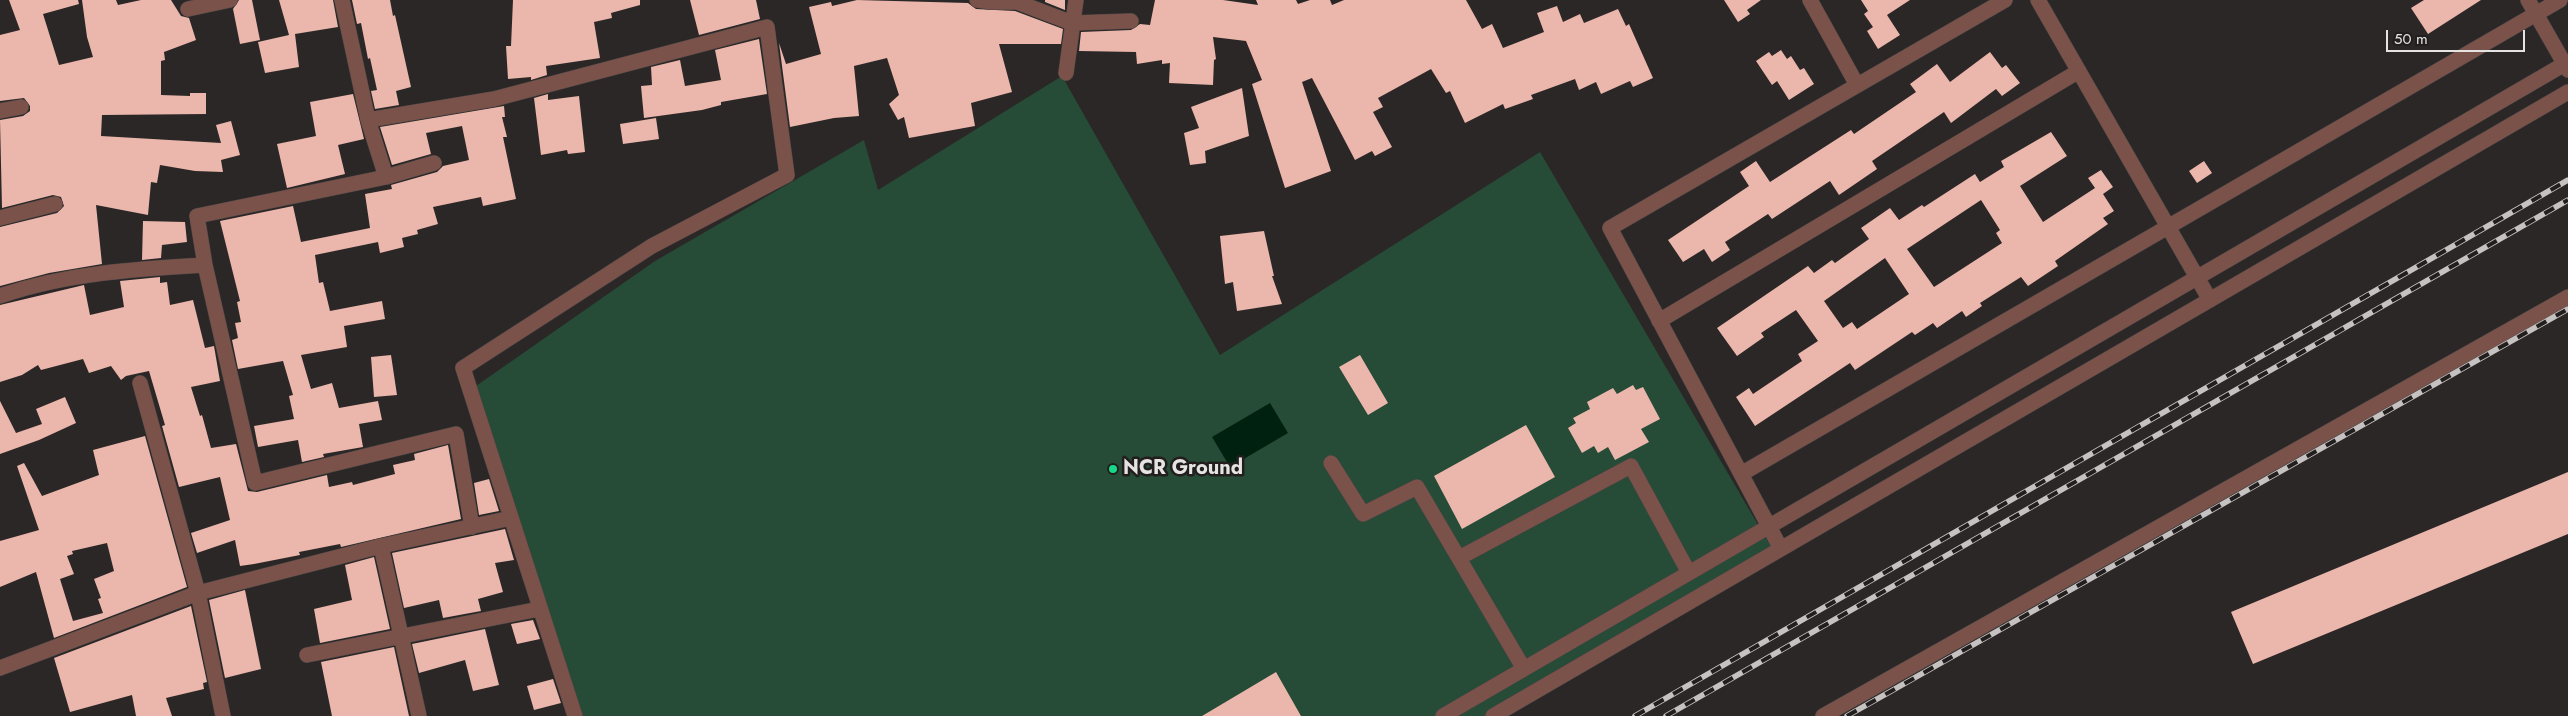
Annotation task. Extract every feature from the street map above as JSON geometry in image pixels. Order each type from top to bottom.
[{"type":"street","points":[[188,9],[230,0]]},
{"type":"street","points":[[342,0],[368,120],[386,177]]},
{"type":"street","points":[[977,0],[1017,2],[1072,23],[1131,21]]},
{"type":"street","points":[[1066,73],[1076,0]]},
{"type":"street","points":[[1810,0],[1857,85]]},
{"type":"street","points":[[1781,549],[1610,228],[2005,0]]},
{"type":"street","points":[[2038,0],[2210,300]]},
{"type":"street","points":[[1443,716],[2197,277],[2567,65],[2528,0]]},
{"type":"street","points":[[1741,474],[2560,0]]},
{"type":"street","points":[[368,120],[494,99],[767,27],[787,175],[652,246],[463,368],[575,716]]},
{"type":"street","points":[[1659,321],[2079,71]]},
{"type":"street","points":[[1494,716],[2568,92]]},
{"type":"street","points":[[0,111],[22,107]]},
{"type":"street","points":[[434,163],[386,177],[197,216],[205,265],[255,483],[456,434],[472,526]]},
{"type":"street","points":[[0,218],[54,204]]},
{"type":"street","points":[[0,296],[36,284],[111,271],[205,265]]},
{"type":"street","points":[[1824,716],[2568,296]]},
{"type":"street","points":[[140,383],[198,593],[223,716]]},
{"type":"street","points":[[1331,463],[1363,514],[1416,487],[1524,669]]},
{"type":"street","points":[[1459,558],[1631,466],[1689,573]]},
{"type":"street","points":[[0,668],[198,593],[381,546],[511,518]]},
{"type":"street","points":[[381,546],[403,636],[419,716]]},
{"type":"street","points":[[307,655],[539,609]]},
{"type":"shaded area","name":"NCR Ground","points":[[1062,76],[1220,355],[1540,152],[1774,552],[1492,716],[576,716],[476,386],[655,261],[864,140],[878,190]]},
{"type":"shaded area","points":[[1270,403],[1288,433],[1230,467],[1212,437]]},
{"type":"building","points":[[9,0],[78,0],[79,4],[43,14],[59,65],[93,57],[87,37],[82,0],[116,0],[118,5],[141,0],[171,0],[181,16],[189,18],[196,40],[164,52],[165,60],[161,61],[161,95],[190,96],[190,93],[206,93],[206,114],[102,115],[101,136],[221,143],[216,125],[231,121],[240,155],[221,160],[223,172],[195,171],[160,165],[157,183],[151,182],[148,215],[96,205],[102,264],[49,273],[0,286],[0,227],[57,213],[64,206],[61,197],[53,195],[2,208],[0,120],[23,116],[30,111],[30,106],[24,98],[0,101],[0,35],[20,30]]},
{"type":"building","points":[[239,0],[252,0],[260,40],[240,44],[233,9]]},
{"type":"building","points":[[279,0],[333,0],[338,27],[295,34],[299,67],[265,73],[258,42],[289,35]]},
{"type":"building","points":[[352,0],[390,0],[411,87],[396,91],[399,105],[375,109],[371,91],[377,90],[370,58],[368,59],[361,23],[357,24]]},
{"type":"building","points":[[513,0],[640,0],[640,5],[611,13],[612,18],[594,22],[600,58],[546,66],[547,75],[531,80],[531,77],[508,79],[506,46],[511,46]]},
{"type":"building","points":[[690,0],[756,0],[760,19],[699,35]]},
{"type":"building","points":[[857,0],[968,3],[976,9],[1015,11],[1063,29],[1061,44],[999,44],[1012,92],[971,103],[975,126],[909,138],[904,117],[898,120],[889,104],[899,95],[887,58],[854,66],[859,116],[834,118],[790,127],[779,43],[786,64],[821,54],[809,7],[831,2],[832,6]]},
{"type":"building","points":[[1045,0],[1065,0],[1065,10],[1045,2]]},
{"type":"building","points":[[1155,0],[1223,0],[1258,5],[1256,0],[1296,0],[1298,4],[1310,0],[1330,0],[1332,5],[1344,0],[1466,0],[1482,29],[1492,24],[1503,48],[1544,32],[1537,13],[1557,6],[1563,22],[1580,14],[1584,23],[1618,9],[1626,26],[1629,24],[1653,78],[1633,87],[1630,81],[1601,94],[1596,82],[1579,90],[1575,79],[1531,95],[1533,99],[1505,109],[1503,104],[1465,123],[1450,91],[1446,93],[1431,69],[1378,98],[1383,107],[1373,112],[1392,147],[1375,156],[1372,151],[1355,160],[1312,78],[1302,82],[1331,171],[1285,188],[1252,84],[1262,80],[1246,41],[1213,37],[1216,59],[1214,60],[1213,85],[1169,83],[1170,63],[1162,64],[1162,60],[1137,64],[1136,52],[1079,51],[1081,32],[1131,30],[1140,24],[1150,25]]},
{"type":"building","points":[[1724,0],[1761,0],[1747,10],[1750,14],[1738,22]]},
{"type":"building","points":[[1861,0],[1910,0],[1887,15],[1900,35],[1878,49],[1867,31],[1873,27],[1864,14],[1868,11]]},
{"type":"building","points":[[2424,0],[2481,0],[2428,34],[2411,8]]},
{"type":"building","points":[[759,39],[767,94],[721,102],[721,105],[702,110],[644,118],[641,86],[652,85],[651,67],[680,60],[685,86],[721,80],[715,50]]},
{"type":"building","points":[[1781,50],[1787,59],[1791,56],[1800,70],[1804,68],[1814,84],[1789,100],[1777,81],[1772,85],[1756,61],[1769,52],[1772,56]]},
{"type":"building","points":[[1990,52],[2002,68],[2006,65],[2020,83],[2002,96],[1996,89],[1951,123],[1944,112],[1872,161],[1877,169],[1839,195],[1830,181],[1772,219],[1768,214],[1725,242],[1730,250],[1712,262],[1704,249],[1683,262],[1668,240],[1749,186],[1740,172],[1756,161],[1770,182],[1851,130],[1854,134],[1916,92],[1910,84],[1937,64],[1950,82]]},
{"type":"building","points":[[1242,88],[1249,136],[1205,151],[1206,163],[1190,165],[1184,133],[1199,128],[1191,107]]},
{"type":"building","points":[[353,94],[364,139],[338,145],[345,174],[287,188],[277,144],[316,136],[310,102]]},
{"type":"building","points":[[548,94],[548,100],[579,96],[585,152],[568,154],[567,150],[541,155],[534,98]]},
{"type":"building","points":[[504,106],[505,117],[502,117],[507,137],[503,137],[516,199],[483,206],[481,197],[433,207],[438,224],[417,230],[418,234],[402,238],[404,247],[380,253],[378,242],[315,255],[319,283],[323,282],[330,311],[382,301],[385,319],[344,326],[347,347],[301,355],[311,389],[332,383],[339,408],[378,401],[382,420],[359,424],[363,447],[323,454],[324,457],[302,462],[298,440],[258,447],[254,426],[294,419],[289,396],[293,395],[283,361],[238,369],[232,340],[238,338],[235,323],[241,322],[237,302],[240,301],[220,221],[293,206],[301,242],[370,228],[365,194],[392,189],[391,185],[437,172],[443,166],[469,160],[462,126],[426,133],[431,154],[392,165],[380,127]]},
{"type":"building","points":[[656,118],[659,139],[623,144],[620,124]]},
{"type":"building","points":[[2051,132],[2067,156],[2020,186],[2043,222],[2095,188],[2088,178],[2101,170],[2113,187],[2103,194],[2114,211],[2103,218],[2108,224],[2055,261],[2058,266],[2028,286],[2021,277],[1980,303],[1982,306],[1966,317],[1962,311],[1937,328],[1933,323],[1915,335],[1912,332],[1855,370],[1850,363],[1755,426],[1736,397],[1749,388],[1753,394],[1802,361],[1798,354],[1818,341],[1796,310],[1761,333],[1764,337],[1737,356],[1717,328],[1808,266],[1814,273],[1832,260],[1835,263],[1869,239],[1861,228],[1890,208],[1899,220],[1922,205],[1924,207],[1975,174],[1980,182],[2004,167],[2001,161]],"holes":[[[1981,200],[2000,230],[1996,233],[2002,243],[1934,287],[1907,249]],[[1885,258],[1909,294],[1857,329],[1852,322],[1843,328],[1824,301]]]},
{"type":"building","points":[[2204,161],[2212,173],[2197,183],[2189,171]]},
{"type":"building","points":[[143,221],[185,222],[187,242],[162,245],[161,258],[142,260]]},
{"type":"building","points":[[1264,231],[1274,276],[1272,276],[1282,304],[1237,311],[1233,282],[1225,284],[1220,236]]},
{"type":"building","points":[[160,277],[160,283],[167,282],[170,305],[193,300],[205,348],[214,346],[220,381],[191,387],[200,416],[202,415],[211,448],[236,444],[248,491],[257,492],[327,475],[329,487],[352,482],[353,485],[395,474],[393,465],[415,460],[414,454],[448,445],[461,519],[341,547],[340,544],[299,552],[300,555],[240,566],[235,540],[197,553],[191,533],[230,520],[220,477],[179,487],[162,426],[165,425],[149,371],[126,376],[121,380],[111,366],[89,373],[83,359],[41,370],[38,365],[22,375],[0,382],[0,305],[84,285],[90,315],[124,307],[120,281]]},
{"type":"building","points":[[391,355],[397,395],[374,397],[371,357]]},
{"type":"building","points":[[1360,355],[1388,403],[1368,415],[1339,367]]},
{"type":"building","points":[[1633,385],[1636,390],[1643,387],[1660,419],[1641,429],[1649,442],[1615,460],[1608,447],[1598,453],[1594,446],[1582,453],[1568,428],[1576,423],[1573,418],[1590,409],[1587,402],[1613,388],[1617,394]]},
{"type":"building","points":[[65,397],[76,423],[39,440],[0,454],[0,401],[16,433],[42,424],[36,409]]},
{"type":"building","points":[[1526,425],[1555,477],[1462,529],[1434,476]]},
{"type":"building","points":[[145,436],[187,587],[54,638],[36,572],[0,587],[0,541],[39,530],[17,466],[24,463],[42,496],[99,475],[93,450]],"holes":[[[107,543],[114,571],[94,579],[101,598],[98,599],[103,613],[73,621],[60,579],[74,574],[67,556],[73,554],[72,551]]]},
{"type":"building","points":[[2568,472],[2568,534],[2253,664],[2231,612]]},
{"type":"building","points":[[489,479],[499,511],[479,515],[474,483]]},
{"type":"building","points":[[505,529],[514,560],[495,563],[503,592],[478,599],[481,611],[443,618],[439,600],[404,608],[392,553]]},
{"type":"building","points":[[374,557],[390,629],[320,643],[314,609],[352,600],[345,565]]},
{"type":"building","points":[[245,590],[261,669],[225,678],[209,600]]},
{"type":"building","points":[[191,606],[207,682],[203,683],[204,689],[166,698],[172,716],[136,716],[132,695],[70,712],[54,658]]},
{"type":"building","points":[[533,620],[540,639],[517,644],[511,624]]},
{"type":"building","points":[[485,629],[499,685],[473,691],[465,660],[419,673],[412,644]]},
{"type":"building","points":[[394,647],[409,716],[332,716],[321,662]]},
{"type":"building","points":[[1276,672],[1301,716],[1202,716]]},
{"type":"building","points":[[553,679],[561,703],[534,710],[527,686]]},
{"type":"railway","points":[[1635,716],[2568,180]]},
{"type":"railway","points":[[1666,716],[2568,200]]},
{"type":"railway","points":[[1847,716],[2568,309]]},
{"type":"place","name":"NCR Ground","points":[[1113,469]]}]
